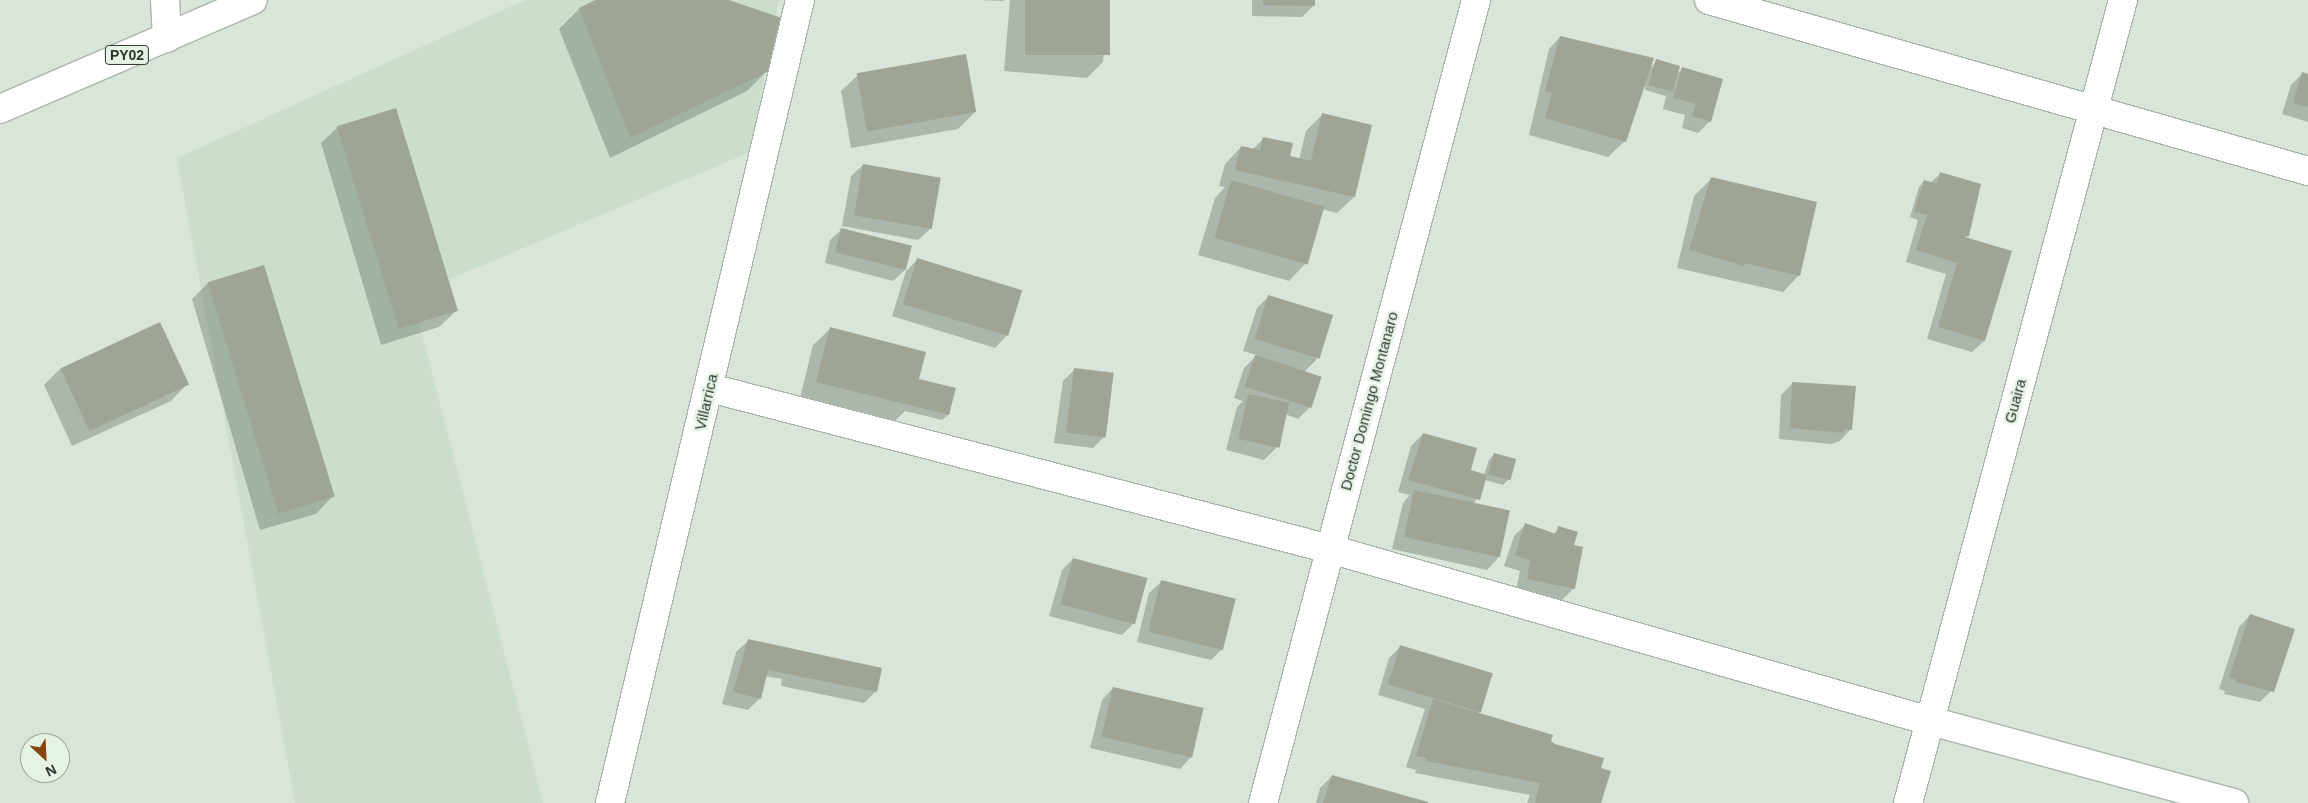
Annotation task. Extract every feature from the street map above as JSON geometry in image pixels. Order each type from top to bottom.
[{"type":"street","points":[[165,0],[167,38]]},
{"type":"street","name":"PY02","points":[[0,109],[253,0]]},
{"type":"street","name":"Villarrica","points":[[610,803],[710,388],[800,0]]},
{"type":"street","name":"Doctor Domingo Montanaro","points":[[1262,803],[1476,0]]},
{"type":"street","points":[[1709,0],[2094,108],[2308,171]]},
{"type":"street","name":"Guaira","points":[[1908,803],[2123,0]]},
{"type":"street","points":[[710,388],[1330,549],[1930,721],[2234,803]]},
{"type":"shaded area","points":[[525,0],[779,0],[750,152],[412,295],[543,803],[295,803],[177,158]]},
{"type":"building","points":[[595,0],[729,0],[782,18],[769,71],[630,138],[579,8]]},
{"type":"building","points":[[1025,0],[1110,0],[1110,55],[1025,55]]},
{"type":"building","points":[[1263,0],[1315,0],[1315,6],[1263,5]]},
{"type":"building","points":[[1560,36],[1654,58],[1626,142],[1545,118],[1552,93],[1545,91]]},
{"type":"building","points":[[966,54],[976,112],[867,131],[857,73]]},
{"type":"building","points":[[1656,59],[1680,66],[1673,92],[1649,85]]},
{"type":"building","points":[[1682,67],[1723,79],[1711,122],[1692,116],[1696,104],[1673,98]]},
{"type":"building","points":[[2302,72],[2308,74],[2308,107],[2293,103]]},
{"type":"building","points":[[396,108],[458,311],[399,329],[337,126]]},
{"type":"building","points":[[1322,113],[1372,125],[1355,197],[1235,170],[1241,146],[1260,150],[1263,137],[1293,143],[1290,156],[1311,161]]},
{"type":"building","points":[[863,164],[941,178],[932,229],[854,215]]},
{"type":"building","points":[[1940,172],[1981,184],[1969,236],[1965,237],[2012,251],[1985,341],[1938,327],[1957,263],[1916,250],[1927,215],[1914,212],[1924,180],[1937,184]]},
{"type":"building","points":[[1711,177],[1817,202],[1800,276],[1745,263],[1744,266],[1689,250]]},
{"type":"building","points":[[1231,180],[1324,207],[1308,264],[1214,238]]},
{"type":"building","points":[[841,228],[912,246],[906,270],[835,252]]},
{"type":"building","points":[[917,258],[1022,290],[1008,336],[903,304]]},
{"type":"building","points":[[264,265],[335,496],[278,514],[208,282]]},
{"type":"building","points":[[1268,295],[1333,315],[1320,359],[1255,339]]},
{"type":"building","points":[[160,322],[189,385],[89,431],[60,368]]},
{"type":"building","points":[[830,327],[926,352],[919,379],[956,388],[949,415],[816,382]]},
{"type":"building","points":[[1255,355],[1322,377],[1311,408],[1245,386]]},
{"type":"building","points":[[1074,368],[1114,373],[1106,437],[1066,433]]},
{"type":"building","points":[[1792,382],[1856,386],[1852,430],[1844,429],[1843,433],[1790,428]]},
{"type":"building","points":[[1248,394],[1289,403],[1280,448],[1238,439]]},
{"type":"building","points":[[1423,433],[1477,448],[1471,470],[1487,475],[1480,500],[1408,480]]},
{"type":"building","points":[[1494,453],[1516,459],[1511,480],[1488,474]]},
{"type":"building","points":[[1414,490],[1510,510],[1500,557],[1404,537]]},
{"type":"building","points":[[1525,523],[1556,534],[1558,526],[1578,532],[1574,545],[1583,547],[1575,589],[1527,579],[1530,560],[1515,555]]},
{"type":"building","points":[[1073,558],[1147,578],[1135,624],[1061,604]]},
{"type":"building","points":[[1161,580],[1236,599],[1223,650],[1148,631]]},
{"type":"building","points":[[2250,614],[2295,629],[2274,692],[2235,682],[2236,680],[2229,677]]},
{"type":"building","points":[[748,639],[882,668],[877,692],[768,670],[761,699],[733,692]]},
{"type":"building","points":[[1400,645],[1493,673],[1481,713],[1388,684]]},
{"type":"building","points":[[1113,687],[1204,708],[1192,758],[1102,737]]},
{"type":"building","points":[[1433,699],[1553,735],[1551,741],[1555,744],[1604,758],[1601,768],[1611,771],[1601,803],[1535,803],[1540,783],[1426,761],[1427,758],[1416,756]]},
{"type":"building","points":[[1332,775],[1428,802],[1428,803],[1323,803]]}]
